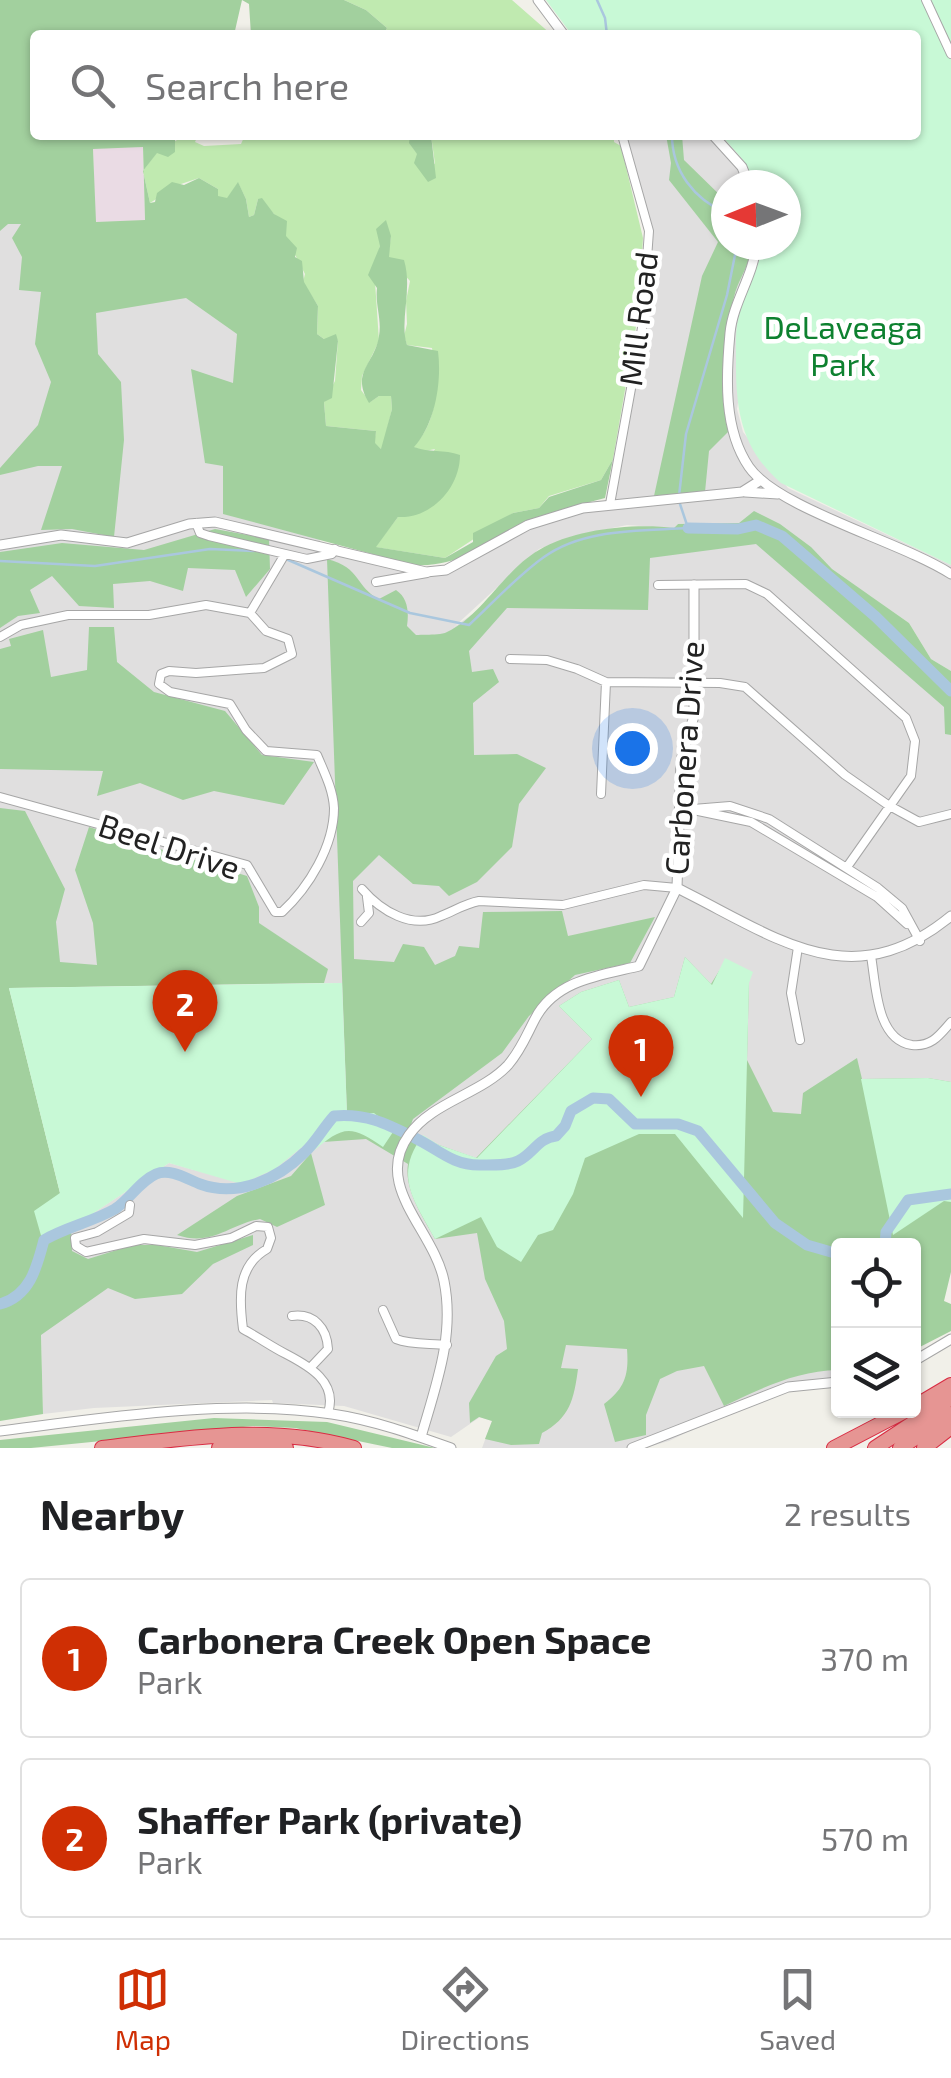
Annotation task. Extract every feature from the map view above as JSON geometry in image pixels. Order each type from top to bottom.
[{"type":"highway","points":[[921,1403],[951,1385]]},
{"type":"highway","points":[[874,1448],[951,1398]]},
{"type":"highway","points":[[900,1448],[951,1414]]},
{"type":"highway","points":[[834,1448],[892,1418]]},
{"type":"highway","points":[[924,1448],[951,1427]]},
{"type":"highway","points":[[102,1448],[262,1433],[315,1438],[354,1448]]},
{"type":"highway","points":[[220,1448],[286,1448]]},
{"type":"street","points":[[538,0],[560,30]]},
{"type":"street","points":[[926,0],[951,54]]},
{"type":"street","name":"Mill Road","points":[[610,504],[642,328],[649,232],[623,140]]},
{"type":"street","points":[[718,140],[743,170]]},
{"type":"street","points":[[751,260],[730,330],[728,392],[735,437],[750,469],[778,494],[916,554],[951,574]]},
{"type":"street","points":[[742,492],[748,485],[750,469]]},
{"type":"street","points":[[742,492],[761,480]]},
{"type":"street","points":[[376,582],[446,570],[528,525],[583,508],[742,492],[778,494]]},
{"type":"street","points":[[0,546],[61,536],[127,544],[196,523],[215,522],[406,568],[446,570]]},
{"type":"street","points":[[196,523],[200,533],[282,556],[307,559],[332,554],[335,549]]},
{"type":"street","points":[[0,637],[21,625],[68,616],[149,615],[206,605],[250,612],[282,556]]},
{"type":"street","points":[[658,585],[746,584],[767,594],[906,718],[914,734],[916,753],[911,776],[847,867]]},
{"type":"street","name":"Carbonera Drive","points":[[421,1437],[447,1346],[444,1277],[397,1184],[400,1149],[425,1120],[505,1068],[526,1043],[536,1016],[571,982],[639,966],[677,888],[681,760],[694,716],[696,683],[694,585]]},
{"type":"street","name":"Beel Drive","points":[[0,796],[246,865],[275,912],[282,912],[299,896],[329,839],[334,808],[317,755],[266,751],[246,730],[230,704],[170,692],[159,684],[161,674],[169,671],[264,668],[292,654],[288,639],[266,631],[250,612]]},
{"type":"street","points":[[510,659],[547,660],[606,682],[745,687],[845,775],[888,806],[919,822],[951,814]]},
{"type":"street","points":[[601,794],[606,682]]},
{"type":"street","points":[[693,809],[730,806],[769,819],[847,867],[902,908],[920,941]]},
{"type":"street","points":[[680,807],[751,822],[877,896],[914,931]]},
{"type":"street","points":[[385,910],[361,922],[369,913],[362,888],[385,910],[415,920],[436,919],[466,903],[563,905],[644,884],[677,888],[798,947],[833,958],[871,956],[920,941],[951,916]]},
{"type":"street","points":[[798,947],[791,992],[800,1040]]},
{"type":"street","points":[[871,956],[884,1025],[892,1036],[904,1044],[920,1046],[936,1041],[951,1022]]},
{"type":"street","points":[[130,1206],[128,1213],[116,1222],[75,1238],[76,1246],[86,1252],[144,1239],[196,1244],[231,1238],[256,1226],[268,1228],[271,1238],[267,1249],[254,1256],[242,1278],[243,1329],[311,1367],[329,1390],[332,1401],[328,1413]]},
{"type":"street","points":[[383,1310],[396,1339],[447,1346]]},
{"type":"street","points":[[292,1316],[306,1317],[326,1332],[328,1348],[311,1367]]},
{"type":"street","points":[[921,1357],[951,1339]]},
{"type":"street","points":[[632,1448],[651,1446],[788,1387],[831,1383]]},
{"type":"street","points":[[0,1431],[227,1409],[328,1413],[366,1420],[451,1448]]},
{"type":"street","points":[[662,1448],[679,1432]]},
{"type":"shaded area","points":[[0,0],[8,224],[250,218],[301,478],[321,544],[435,571],[510,531],[584,506],[692,496],[615,500],[650,291],[651,226],[626,140],[725,140],[749,170],[711,170],[711,260],[761,260],[737,409],[743,432],[788,488],[951,565],[951,671],[931,659],[909,623],[866,593],[951,688],[951,1185],[853,1238],[831,1238],[831,1383],[760,1397],[669,1441],[644,1448],[482,1448],[492,1421],[480,1417],[451,1437],[344,1406],[272,1400],[43,1414],[39,1249],[169,1163],[242,1183],[342,983],[0,988]],"holes":[[[739,523],[513,586],[454,627],[539,549],[573,536],[627,525],[674,528],[678,524]]]},
{"type":"shaded area","points":[[143,147],[145,221],[95,222],[93,148]]},
{"type":"green space","points":[[0,0],[242,0],[235,30],[30,30],[30,140],[175,140],[175,152],[168,157],[157,153],[144,170],[143,147],[93,149],[96,222],[145,220],[144,174],[150,203],[172,182],[184,185],[199,178],[218,189],[218,196],[227,198],[238,182],[249,217],[262,198],[274,214],[287,221],[286,236],[297,248],[295,257],[302,261],[304,282],[318,306],[317,334],[324,339],[336,334],[338,341],[332,398],[324,402],[326,426],[376,431],[375,443],[381,449],[392,409],[391,396],[379,396],[369,403],[362,383],[379,336],[377,288],[368,275],[380,246],[376,229],[386,220],[391,236],[389,257],[404,260],[406,271],[407,345],[438,351],[435,402],[427,427],[414,447],[460,455],[455,479],[441,499],[422,513],[398,517],[376,547],[445,558],[473,542],[473,533],[513,513],[539,508],[549,497],[601,480],[613,459],[605,498],[542,517],[471,553],[430,565],[413,565],[223,514],[223,466],[205,463],[191,369],[233,383],[237,334],[186,298],[96,313],[98,354],[121,382],[124,440],[114,537],[72,529],[41,530],[62,466],[38,466],[0,475],[0,468],[38,425],[51,382],[35,344],[41,292],[19,290],[22,257],[12,238],[21,224],[8,224],[0,231]]},
{"type":"green space","points":[[242,0],[344,0],[366,10],[387,28],[386,30],[251,30],[249,4]]},
{"type":"green space","points":[[344,0],[512,0],[546,30],[386,30],[366,10]]},
{"type":"green space","name":"DeLaveaga Park","points":[[546,0],[951,0],[951,565],[781,483],[750,444],[740,415],[736,383],[738,319],[759,260],[801,260],[801,170],[748,170],[725,140],[921,140],[921,30],[568,30]]},
{"type":"green space","points":[[177,140],[196,140],[204,146],[241,144],[243,140],[410,140],[421,156],[435,164],[432,140],[614,140],[621,146],[643,238],[638,315],[613,459],[601,480],[549,496],[539,508],[513,513],[445,558],[375,547],[398,517],[435,449],[413,447],[432,413],[434,361],[432,348],[407,345],[404,336],[410,281],[388,257],[391,236],[380,246],[374,267],[379,341],[362,376],[361,390],[370,402],[391,395],[392,409],[382,450],[374,443],[376,431],[326,426],[324,402],[335,381],[338,340],[317,334],[318,306],[303,282],[305,274],[274,214],[258,199],[254,215],[249,217],[238,183],[227,199],[218,197],[218,189],[199,178],[178,185],[150,203],[143,171],[157,152]]},
{"type":"green space","points":[[432,140],[436,178],[428,182],[414,163],[417,154],[409,143]]},
{"type":"green space","points":[[667,140],[682,140],[684,160],[711,186],[711,233],[669,180]]},
{"type":"green space","points":[[711,257],[711,260],[749,260],[736,290],[727,331],[728,432],[709,451],[705,492],[654,496],[702,276]]},
{"type":"green space","points":[[754,511],[780,524],[832,569],[909,623],[931,659],[951,671],[951,735],[945,734],[944,707],[756,544],[650,558],[648,610],[507,608],[469,651],[472,672],[493,669],[499,682],[473,703],[474,755],[517,754],[546,768],[519,804],[512,847],[477,882],[449,896],[439,886],[413,884],[379,855],[353,881],[354,959],[394,962],[403,944],[424,947],[435,965],[455,956],[459,946],[479,948],[483,912],[562,911],[568,936],[655,917],[630,963],[575,975],[529,1016],[502,1053],[413,1119],[409,1130],[476,1158],[592,1039],[559,1006],[581,992],[619,980],[629,1007],[674,997],[685,957],[711,984],[719,971],[749,982],[747,1060],[773,1112],[801,1114],[803,1093],[857,1058],[862,1079],[928,1078],[951,1082],[951,1272],[944,1301],[951,1304],[951,1331],[921,1346],[921,1238],[831,1238],[831,1370],[793,1377],[724,1406],[704,1366],[677,1371],[660,1379],[646,1415],[646,1435],[615,1442],[604,1404],[624,1380],[627,1349],[566,1345],[561,1368],[578,1369],[572,1398],[559,1421],[542,1433],[539,1444],[511,1445],[485,1439],[492,1421],[479,1417],[470,1423],[469,1403],[496,1356],[507,1349],[504,1321],[485,1279],[477,1233],[435,1239],[412,1193],[408,1164],[366,1139],[323,1142],[347,1115],[327,559],[347,567],[379,599],[396,590],[400,593],[407,606],[407,626],[416,635],[440,634],[460,625],[526,559],[569,537],[623,527],[739,523]]},
{"type":"green space","points":[[215,529],[269,539],[270,569],[246,597],[235,570],[188,568],[183,591],[150,581],[113,584],[114,608],[79,606],[52,576],[30,590],[40,613],[18,616],[0,628],[0,552],[62,543],[144,550]]},
{"type":"green space","points":[[89,627],[114,627],[117,662],[154,692],[225,711],[262,755],[314,762],[284,805],[214,791],[183,800],[140,783],[97,796],[103,771],[0,769],[0,649],[11,646],[9,639],[43,630],[51,677],[87,670]]},
{"type":"green space","points":[[0,808],[25,811],[65,889],[56,922],[60,962],[97,965],[93,923],[75,870],[89,827],[247,876],[259,907],[259,923],[328,969],[324,983],[9,988],[60,1193],[44,1245],[71,1228],[72,1251],[88,1259],[133,1245],[197,1252],[253,1235],[253,1245],[213,1264],[182,1294],[135,1299],[108,1288],[41,1335],[43,1414],[0,1421]]},
{"type":"green space","points":[[685,957],[712,985],[725,958],[753,972],[749,983],[743,1218],[675,1134],[639,1134],[585,1158],[573,1194],[553,1230],[538,1235],[521,1262],[497,1247],[481,1217],[435,1239],[414,1200],[408,1176],[409,1163],[423,1135],[477,1158],[592,1039],[559,1006],[581,992],[619,980],[629,1007],[674,997]]},
{"type":"green space","points":[[342,983],[347,1115],[374,1113],[395,1129],[383,1147],[353,1131],[338,1133],[311,1153],[307,1143],[275,1169],[241,1184],[169,1163],[44,1246],[34,1211],[60,1193],[9,988]]},
{"type":"green space","points":[[928,1078],[951,1082],[951,1202],[944,1201],[893,1235],[861,1079]]},
{"type":"green space","points":[[311,1153],[325,1205],[277,1227],[260,1219],[210,1237],[177,1235],[237,1196],[291,1176]]},
{"type":"green space","points":[[214,1418],[327,1422],[435,1448],[392,1448],[295,1428],[253,1426],[0,1448],[0,1440]]},
{"type":"waterway","points":[[597,0],[606,30]]},
{"type":"waterway","points":[[672,140],[681,172],[695,192],[711,205]]},
{"type":"waterway","points":[[679,496],[686,434],[734,260]]},
{"type":"waterway","points":[[286,559],[410,613],[469,625],[524,573],[560,548],[614,533],[688,528],[680,504]]},
{"type":"waterway","points":[[688,528],[738,529],[756,525],[782,536],[876,617],[951,691]]},
{"type":"waterway","points":[[0,561],[95,566],[210,549],[254,551]]},
{"type":"waterway","points":[[0,1304],[25,1287],[44,1240],[115,1209],[156,1174],[173,1173],[214,1188],[257,1183],[294,1162],[334,1116],[386,1124],[461,1162],[509,1164],[556,1136],[571,1111],[593,1098],[609,1099],[635,1124],[678,1124],[698,1131],[775,1223],[807,1245],[831,1252]]},
{"type":"waterway","points":[[886,1238],[908,1200],[951,1194]]},
{"type":"place","name":"Shaffer Park (private)","points":[[185,1052]]},
{"type":"place","name":"Carbonera Creek Open Space","points":[[641,1097]]}]
